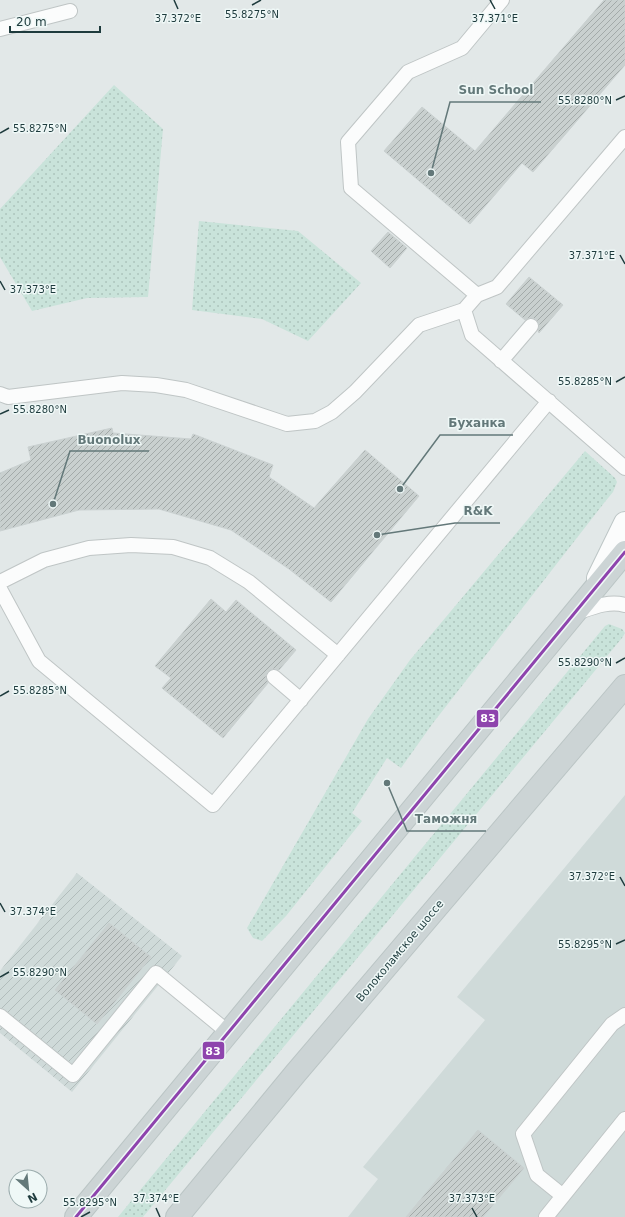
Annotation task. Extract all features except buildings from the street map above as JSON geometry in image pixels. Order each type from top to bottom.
[{"type":"main road","points":[[76,1217],[625,552]]},
{"type":"main road","name":"Волоколамское шоссе","points":[[177,1217],[295,1074],[625,686]]},
{"type":"street","points":[[589,596],[625,523]]},
{"type":"lane","points":[[477,295],[351,188],[348,142],[408,72],[462,48],[502,0]]},
{"type":"lane","points":[[0,29],[70,11]]},
{"type":"lane","points":[[0,394],[8,397],[14,397],[122,383],[156,385],[186,390],[287,424],[315,421],[332,412],[355,392],[418,325],[464,310],[477,295],[497,287],[625,137]]},
{"type":"lane","points":[[464,310],[472,335],[625,468]]},
{"type":"lane","points":[[502,361],[532,326]]},
{"type":"lane","points":[[0,589],[39,661],[213,805],[549,401]]},
{"type":"lane","points":[[0,582],[44,560],[89,548],[130,545],[174,548],[210,558],[249,582],[338,655]]},
{"type":"lane","points":[[576,613],[598,606],[619,603],[625,605]]},
{"type":"lane","points":[[274,677],[301,700]]},
{"type":"lane","points":[[0,1016],[73,1075],[156,974],[229,1033]]},
{"type":"lane","points":[[563,1196],[537,1175],[523,1134],[612,1024],[625,1015]]},
{"type":"lane","points":[[546,1217],[625,1119]]},
{"type":"shaded area","points":[[625,795],[625,1217],[348,1217],[378,1179],[363,1167],[485,1020],[457,997]]},
{"type":"shaded area","points":[[77,873],[182,956],[72,1092],[0,1033],[0,971]]},
{"type":"green space","points":[[114,85],[163,129],[148,297],[87,298],[32,311],[0,257],[0,209]]},
{"type":"green space","points":[[199,221],[298,231],[361,283],[308,341],[262,319],[192,310]]},
{"type":"green space","points":[[585,451],[615,478],[617,482],[613,492],[433,723],[401,768],[387,758],[352,813],[362,821],[286,916],[262,941],[253,938],[247,928],[368,719],[410,660]]},
{"type":"green space","points":[[609,624],[622,629],[625,633],[622,638],[143,1217],[118,1217],[605,626]]},
{"type":"transit line","name":"83","points":[[76,1217],[625,552]]},
{"type":"place","name":"Sun School","points":[[431,173]]},
{"type":"place","name":"Буханка","points":[[400,489]]},
{"type":"place","name":"Buonolux","points":[[53,504]]},
{"type":"place","name":"R&K","points":[[377,535]]},
{"type":"place","name":"Таможня","points":[[387,783]]}]
